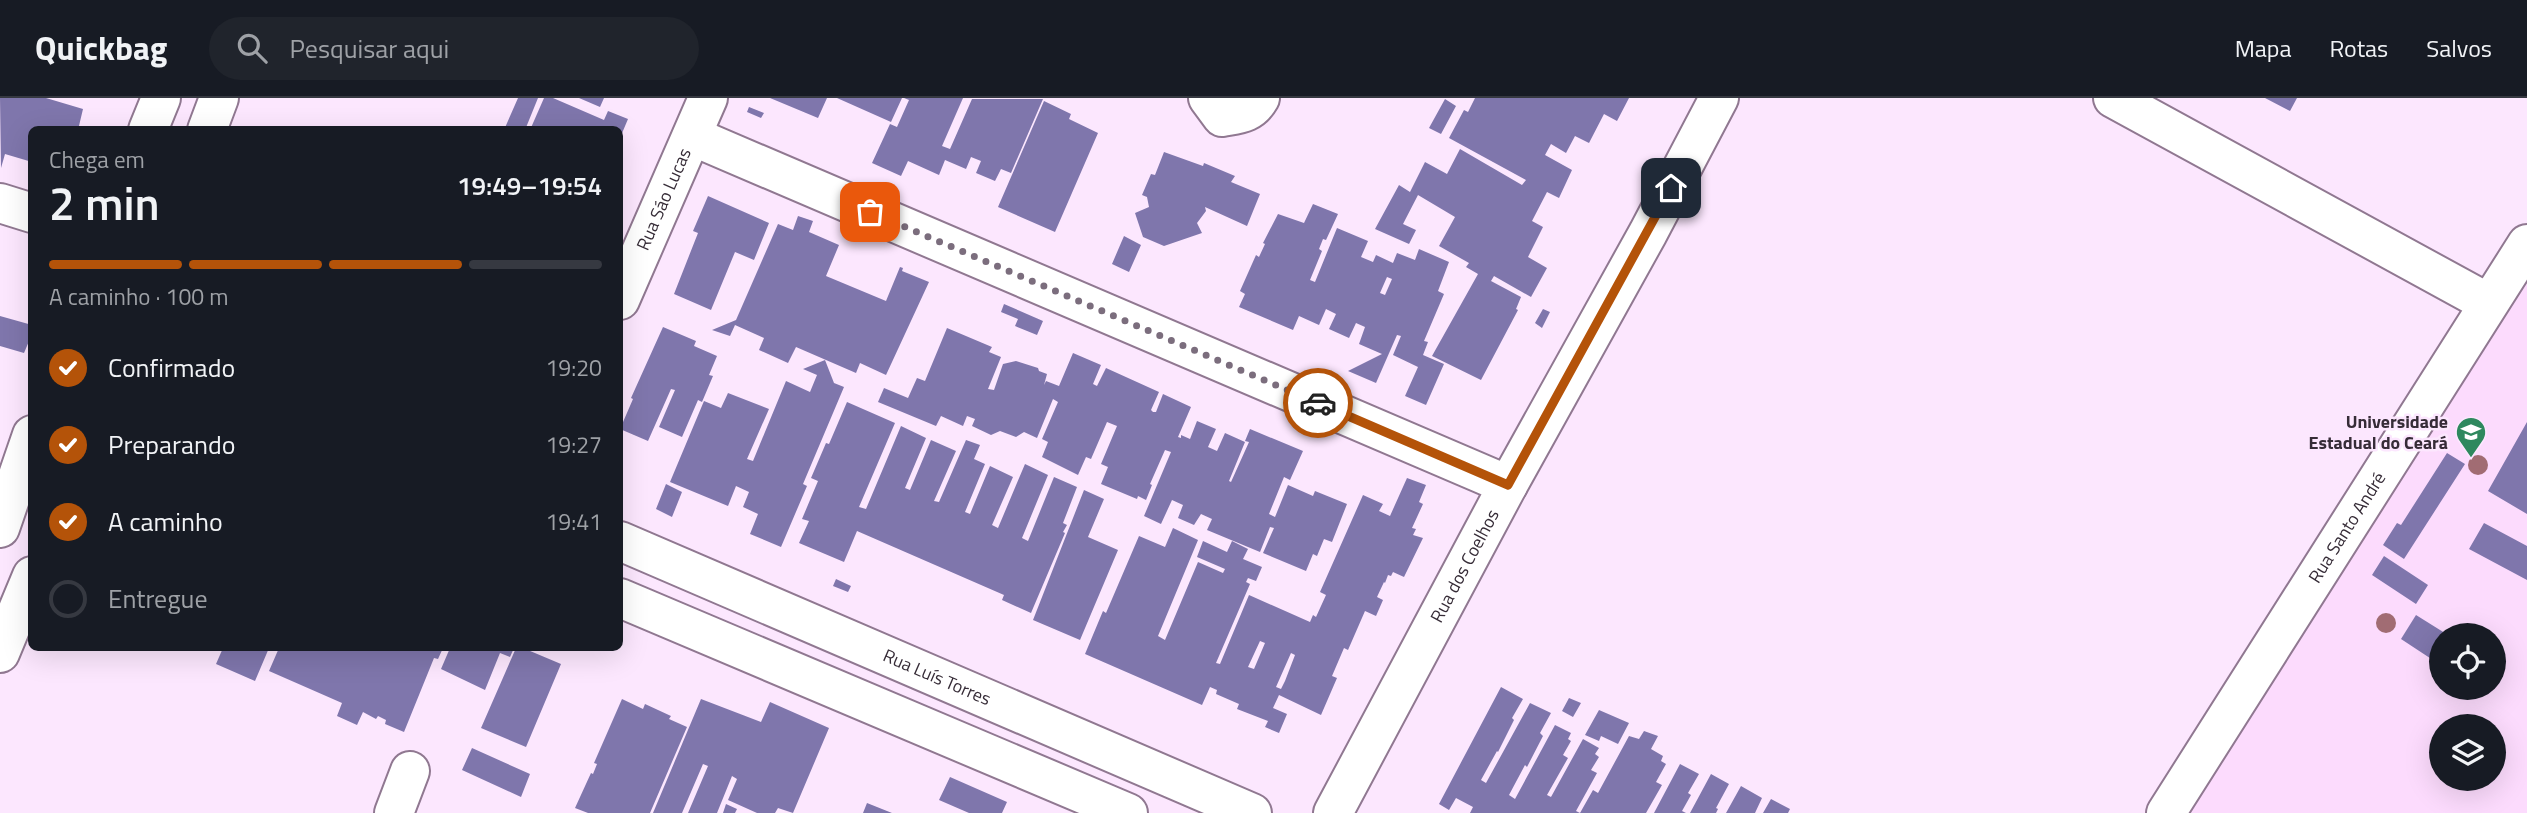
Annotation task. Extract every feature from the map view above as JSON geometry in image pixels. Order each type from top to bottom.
[{"type":"street","points":[[150,126],[161,98]]},
{"type":"street","points":[[208,126],[219,98]]},
{"type":"street","name":"Rua Sáo Lucas","points":[[623,293],[708,98]]},
{"type":"street","points":[[1208,98],[1222,117],[1246,114],[1256,106],[1260,98]]},
{"type":"street","name":"Rua dos Coelhos","points":[[1333,813],[1719,98]]},
{"type":"street","points":[[2120,100],[2488,303]]},
{"type":"street","points":[[692,135],[1508,485]]},
{"type":"street","points":[[0,203],[28,212]]},
{"type":"street","name":"Rua Santo André","points":[[2166,813],[2527,244]]},
{"type":"street","points":[[0,527],[23,459]]},
{"type":"street","name":"Rua Luís Torres","points":[[623,542],[1252,813]]},
{"type":"street","points":[[0,653],[28,586]]},
{"type":"street","points":[[623,599],[1128,813]]},
{"type":"street","points":[[394,813],[410,771]]},
{"type":"shaded area","name":"Universidade Estadual do Ceará","points":[[2527,283],[2527,813],[2189,813]]},
{"type":"building","points":[[0,98],[46,98],[83,109],[79,126],[28,126],[28,161],[5,154],[1,168]]},
{"type":"building","points":[[518,98],[538,98],[527,126],[506,126]]},
{"type":"building","points":[[544,98],[553,98],[604,120],[608,111],[628,119],[623,131],[623,126],[532,126]]},
{"type":"building","points":[[579,98],[604,98],[600,107]]},
{"type":"building","points":[[770,98],[827,98],[818,118]]},
{"type":"building","points":[[837,98],[902,98],[891,122]]},
{"type":"building","points":[[904,98],[963,98],[942,146],[950,149],[972,99],[1043,99],[1011,173],[1001,169],[995,181],[976,173],[981,161],[971,157],[966,169],[945,160],[939,175],[908,161],[901,176],[872,163],[890,124],[897,127],[909,100]]},
{"type":"building","points":[[1475,98],[1629,98],[1617,121],[1604,114],[1589,143],[1575,136],[1566,153],[1551,144],[1545,155],[1572,170],[1559,198],[1547,192],[1532,221],[1543,227],[1528,257],[1547,268],[1531,297],[1494,276],[1491,281],[1521,297],[1516,309],[1518,310],[1481,380],[1432,356],[1478,274],[1466,267],[1469,263],[1439,246],[1455,217],[1418,195],[1403,224],[1416,230],[1409,244],[1375,229],[1399,185],[1410,192],[1425,162],[1447,174],[1460,149],[1522,185],[1526,180],[1449,138],[1464,110],[1468,112]]},
{"type":"building","points":[[2265,98],[2297,98],[2290,111]]},
{"type":"building","points":[[1445,99],[1456,106],[1441,134],[1429,128]]},
{"type":"building","points":[[1044,101],[1071,114],[1069,119],[1098,133],[1055,232],[998,207]]},
{"type":"building","points":[[749,107],[764,113],[761,118],[747,112]]},
{"type":"building","points":[[1164,152],[1203,166],[1204,163],[1235,176],[1231,182],[1260,194],[1247,226],[1205,207],[1206,211],[1197,223],[1202,233],[1164,246],[1143,237],[1135,213],[1149,207],[1147,197],[1142,195],[1151,174],[1155,175]]},
{"type":"building","points":[[708,196],[769,223],[754,260],[735,252],[711,310],[674,294],[698,233],[693,231]]},
{"type":"building","points":[[1313,204],[1338,214],[1319,249],[1322,251],[1310,280],[1315,282],[1337,228],[1368,241],[1361,257],[1373,262],[1376,255],[1393,263],[1397,253],[1415,260],[1419,249],[1449,262],[1438,291],[1444,294],[1424,341],[1428,342],[1423,355],[1444,364],[1426,405],[1405,396],[1418,367],[1393,355],[1401,336],[1397,335],[1376,383],[1348,371],[1382,354],[1359,344],[1365,327],[1356,323],[1349,338],[1329,329],[1336,314],[1326,309],[1319,325],[1299,316],[1293,330],[1239,307],[1245,294],[1240,291],[1278,214],[1304,223]],"holes":[[[1387,277],[1392,279],[1385,295],[1380,293]]]},
{"type":"building","points":[[798,216],[813,221],[809,232],[839,245],[826,276],[886,301],[900,267],[903,268],[902,271],[929,282],[886,375],[860,363],[856,373],[796,347],[788,363],[759,350],[764,338],[735,325],[730,336],[712,330],[736,320],[778,224],[793,230]]},
{"type":"building","points":[[1124,236],[1141,245],[1129,272],[1112,264]]},
{"type":"building","points":[[1004,304],[1043,321],[1037,335],[1015,326],[1018,319],[1001,312]]},
{"type":"building","points":[[1543,309],[1550,312],[1542,328],[1535,323]]},
{"type":"building","points":[[0,316],[28,324],[28,344],[24,353],[0,346]]},
{"type":"building","points":[[663,327],[696,341],[694,346],[717,356],[709,375],[713,376],[702,402],[698,400],[682,437],[659,427],[675,390],[671,389],[648,441],[623,430],[623,422],[633,399],[631,398]]},
{"type":"building","points":[[947,328],[992,347],[989,352],[1001,357],[988,389],[994,390],[1003,364],[1016,361],[1047,374],[1044,385],[1046,381],[1059,386],[1073,353],[1101,365],[1093,384],[1097,386],[1106,368],[1159,392],[1151,410],[1153,412],[1156,412],[1163,394],[1191,407],[1178,437],[1181,438],[1181,435],[1190,439],[1197,421],[1216,429],[1208,447],[1217,451],[1225,433],[1245,442],[1229,481],[1231,482],[1249,442],[1245,441],[1250,429],[1303,451],[1290,480],[1284,477],[1269,514],[1275,517],[1288,485],[1313,496],[1315,491],[1347,504],[1332,542],[1324,539],[1317,556],[1313,554],[1306,571],[1263,553],[1274,528],[1270,527],[1260,552],[1207,530],[1212,519],[1201,514],[1194,525],[1178,518],[1183,505],[1172,500],[1161,524],[1144,516],[1171,452],[1165,450],[1146,500],[1101,484],[1108,467],[1101,464],[1117,426],[1107,422],[1091,459],[1086,457],[1078,475],[1042,457],[1048,442],[1042,439],[1058,402],[1053,399],[1037,438],[1024,432],[1016,437],[1000,431],[991,435],[972,426],[975,419],[967,416],[963,426],[941,416],[936,426],[878,402],[884,388],[908,398],[917,378],[925,381]]},
{"type":"building","points":[[825,360],[834,383],[844,387],[803,484],[807,486],[781,547],[750,534],[758,514],[743,507],[749,492],[736,486],[728,506],[670,482],[704,401],[721,408],[728,393],[769,409],[747,459],[753,461],[786,381],[810,392],[817,375],[803,369]]},
{"type":"building","points":[[847,402],[895,423],[859,507],[866,509],[901,426],[926,438],[905,488],[910,490],[931,440],[956,451],[934,501],[939,502],[966,440],[980,445],[974,459],[985,464],[965,512],[970,514],[990,466],[1013,477],[992,525],[998,528],[1025,464],[1048,475],[1022,538],[1028,541],[1054,477],[1077,487],[1063,523],[1067,525],[1063,532],[1065,533],[1031,613],[1002,600],[1004,595],[857,531],[844,562],[799,543],[809,521],[802,519],[818,481],[811,478]]},
{"type":"building","points":[[2527,422],[2527,514],[2488,491]]},
{"type":"building","points":[[2447,453],[2465,464],[2404,559],[2383,545],[2397,523],[2401,525]]},
{"type":"building","points":[[1407,478],[1426,485],[1419,502],[1423,504],[1412,528],[1416,529],[1413,535],[1423,538],[1404,577],[1393,572],[1391,576],[1388,575],[1377,597],[1383,600],[1376,616],[1365,611],[1348,650],[1344,648],[1332,676],[1337,678],[1321,715],[1279,695],[1273,708],[1287,714],[1279,733],[1265,727],[1268,721],[1237,709],[1239,704],[1216,694],[1217,690],[1210,687],[1202,705],[1085,654],[1139,536],[1165,547],[1173,528],[1198,540],[1158,636],[1165,640],[1198,562],[1223,573],[1225,569],[1197,557],[1203,541],[1227,552],[1232,541],[1248,549],[1243,559],[1262,567],[1256,581],[1248,578],[1246,582],[1250,584],[1216,663],[1220,664],[1249,595],[1310,622],[1313,615],[1316,617],[1326,595],[1320,592],[1363,495],[1383,504],[1379,511],[1390,516]],"holes":[[[1260,641],[1265,643],[1254,669],[1248,667]],[[1291,653],[1295,655],[1281,689],[1276,687]]]},
{"type":"building","points":[[666,484],[682,492],[672,517],[656,509]]},
{"type":"building","points":[[1084,490],[1104,499],[1088,537],[1118,550],[1080,640],[1033,620]]},
{"type":"building","points":[[2484,523],[2527,546],[2527,580],[2469,549]]},
{"type":"building","points":[[2384,556],[2428,585],[2416,604],[2372,575]]},
{"type":"building","points":[[836,579],[851,586],[848,592],[833,586]]},
{"type":"building","points":[[2416,615],[2429,623],[2429,657],[2401,639]]},
{"type":"building","points":[[222,651],[268,651],[255,681],[216,664]]},
{"type":"building","points":[[278,651],[442,651],[438,659],[434,658],[404,732],[385,724],[386,720],[378,716],[376,719],[363,712],[357,725],[337,716],[342,703],[269,671]]},
{"type":"building","points":[[449,651],[513,651],[510,657],[500,653],[485,690],[441,669]]},
{"type":"building","points":[[515,651],[530,651],[561,664],[526,747],[481,728]]},
{"type":"building","points":[[1501,687],[1523,699],[1498,752],[1481,780],[1486,783],[1530,703],[1551,713],[1540,733],[1543,736],[1509,795],[1515,799],[1555,725],[1571,733],[1568,739],[1571,741],[1563,755],[1568,758],[1547,795],[1551,797],[1583,739],[1599,748],[1595,754],[1599,757],[1591,770],[1597,773],[1576,811],[1580,813],[1470,813],[1473,807],[1456,798],[1449,810],[1439,804]]},
{"type":"building","points":[[1569,698],[1581,703],[1573,717],[1562,711]]},
{"type":"building","points":[[622,699],[643,709],[645,704],[687,727],[650,813],[588,813],[575,808],[591,773],[593,774],[597,764],[594,763]]},
{"type":"building","points":[[701,699],[761,722],[770,702],[829,728],[793,813],[778,808],[775,813],[757,813],[728,800],[737,779],[732,776],[717,813],[688,813],[708,766],[703,764],[682,813],[653,813]]},
{"type":"building","points":[[1599,710],[1629,723],[1618,744],[1601,736],[1599,741],[1585,735]]},
{"type":"building","points":[[1644,731],[1658,736],[1651,749],[1663,756],[1661,761],[1666,764],[1656,782],[1662,785],[1646,813],[1580,813],[1593,790],[1598,793],[1629,736],[1639,739]]},
{"type":"building","points":[[472,748],[530,774],[521,797],[462,770]]},
{"type":"building","points":[[1680,764],[1699,774],[1682,811],[1686,813],[1654,813]]},
{"type":"building","points":[[1711,774],[1729,784],[1716,813],[1690,813]]},
{"type":"building","points":[[950,777],[1007,802],[1002,813],[969,813],[939,800]]},
{"type":"building","points":[[1741,786],[1762,798],[1755,813],[1726,813]]},
{"type":"building","points":[[1771,799],[1790,809],[1788,813],[1763,813]]},
{"type":"building","points":[[867,803],[892,813],[863,813]]},
{"type":"building","points":[[726,804],[737,809],[735,813],[723,813]]},
{"type":"way so far","points":[[870,212],[1318,403]]},
{"type":"place","name":"Universidade Estadual do Ceará","points":[[2471,459]]},
{"type":"route","points":[[1318,403],[1508,485],[1671,188]]}]
